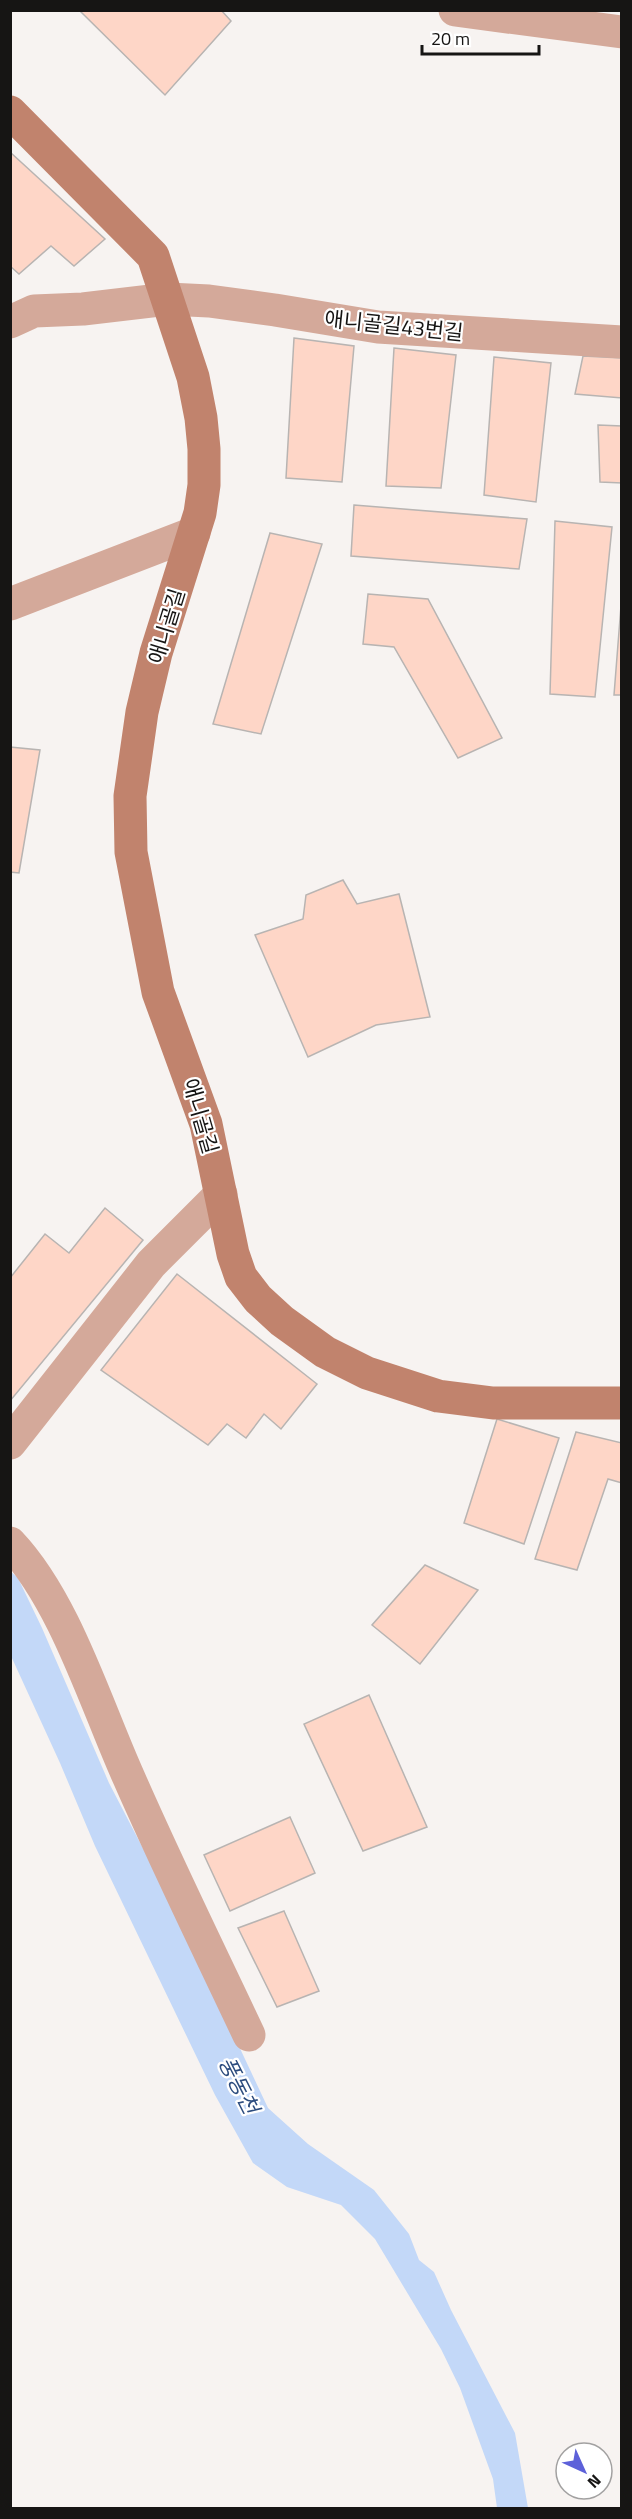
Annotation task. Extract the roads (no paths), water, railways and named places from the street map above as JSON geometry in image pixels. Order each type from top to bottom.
[{"type":"street","points":[[454,10],[621,32]]},
{"type":"street","name":"애니골길","points":[[10,112],[153,256],[193,377],[201,418],[204,485],[194,533],[156,653],[142,712],[130,796],[131,852],[158,992],[200,1101],[233,1254],[242,1277],[258,1299],[282,1321],[325,1352],[367,1373],[438,1396],[504,1403],[621,1403]]},
{"type":"street","name":"애니골길43번길","points":[[10,322],[34,311],[83,309],[168,299],[209,301],[378,327],[621,342]]},
{"type":"street","points":[[10,604],[194,533]]},
{"type":"street","points":[[10,1443],[151,1264],[221,1194]]},
{"type":"street","points":[[10,1543],[25,1558],[59,1615],[129,1778],[249,2035]]},
{"type":"water","name":"풍동천","points":[[10,1571],[18,1578],[109,1783],[175,1910],[268,2108],[308,2144],[374,2190],[409,2234],[419,2260],[434,2272],[451,2310],[515,2433],[528,2508],[497,2508],[493,2479],[460,2388],[441,2349],[375,2239],[341,2205],[287,2187],[253,2163],[215,2095],[95,1846],[11,1656]]}]
